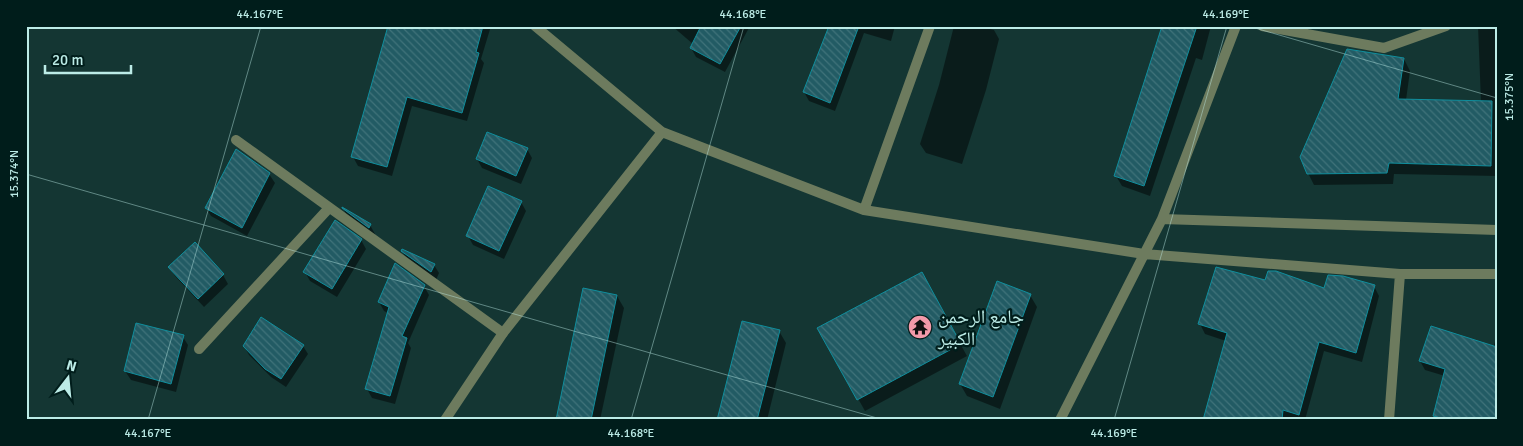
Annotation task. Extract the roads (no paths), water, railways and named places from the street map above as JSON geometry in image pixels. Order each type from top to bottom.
[{"type":"street","points":[[534,26],[662,132],[864,210],[1144,254],[1400,274],[1497,274]]},
{"type":"street","points":[[864,210],[930,26]]},
{"type":"street","points":[[1060,420],[1162,219],[1236,26]]},
{"type":"street","points":[[1262,26],[1384,48],[1446,26]]},
{"type":"street","points":[[446,420],[503,333],[662,132]]},
{"type":"street","points":[[236,140],[503,333]]},
{"type":"street","points":[[199,350],[329,208]]},
{"type":"street","points":[[1162,219],[1497,230]]},
{"type":"street","points":[[1389,420],[1400,274]]},
{"type":"place","name":"جامع الرحمن الكبير","points":[[920,327]]}]
